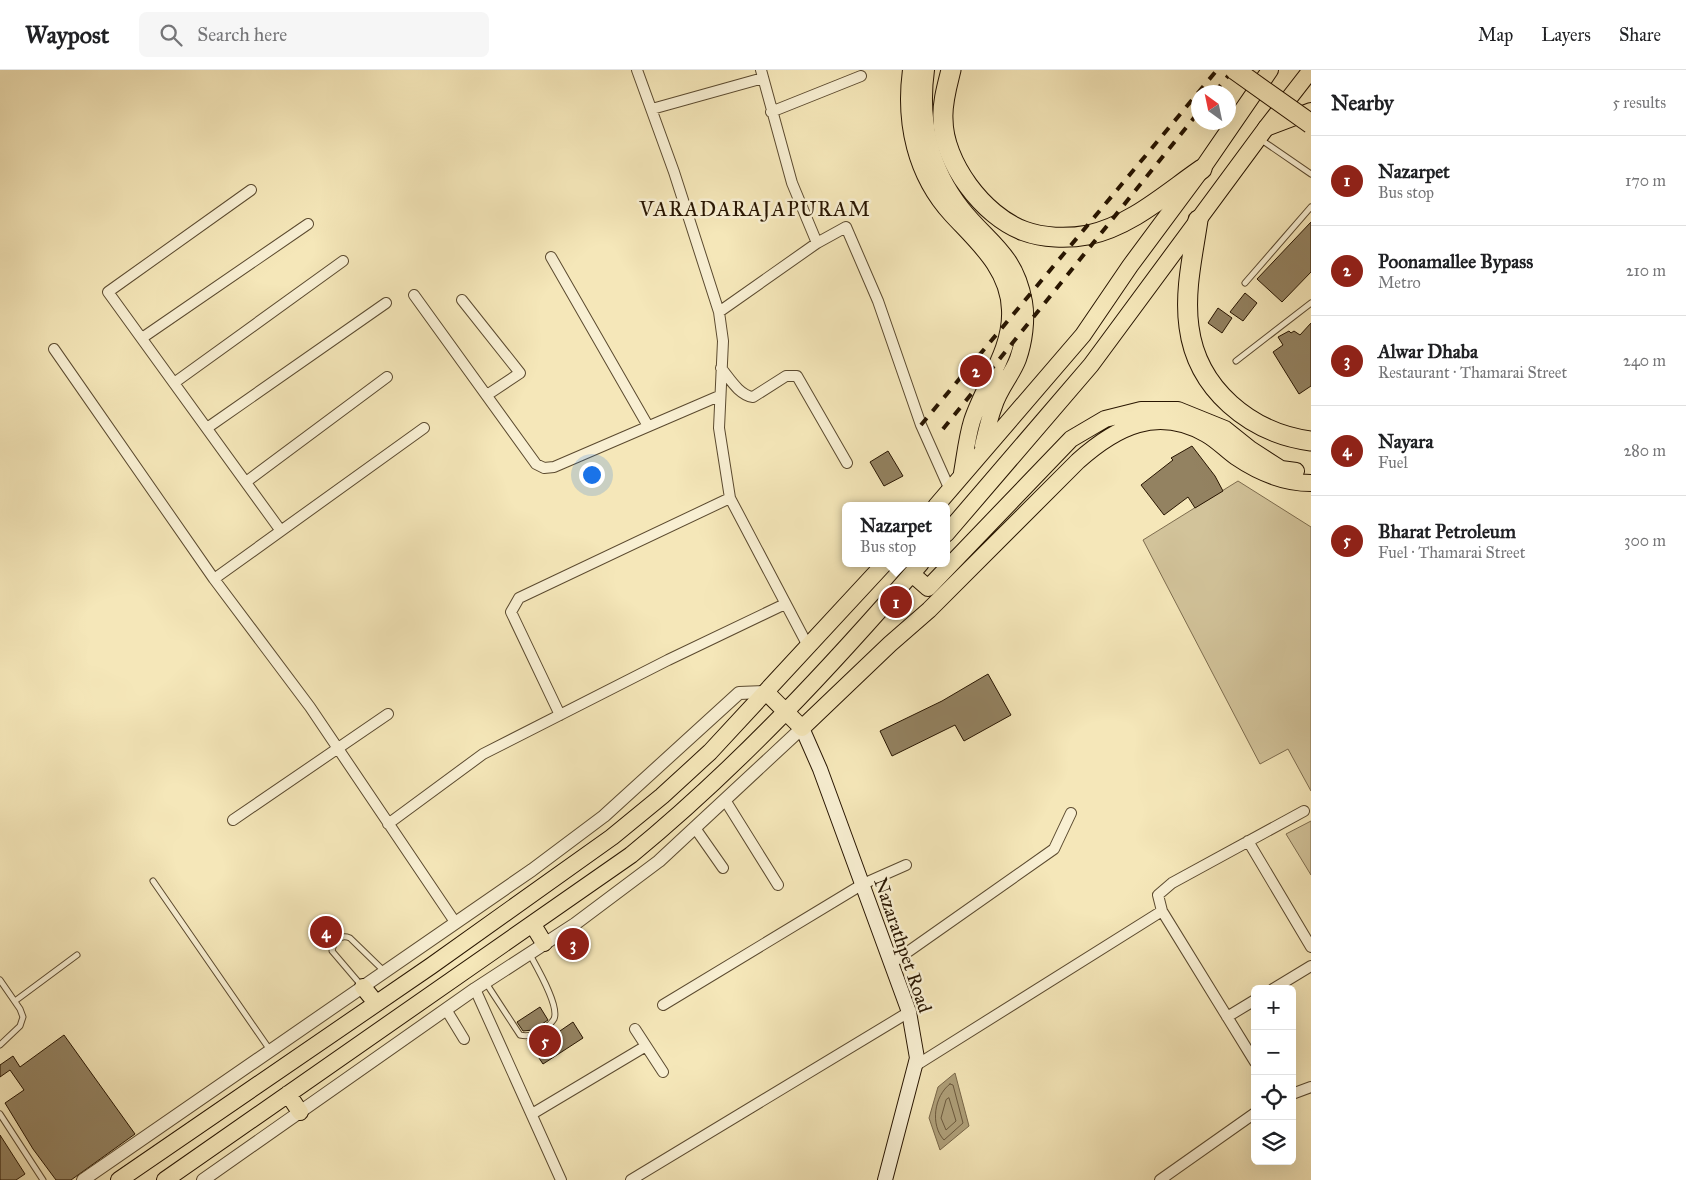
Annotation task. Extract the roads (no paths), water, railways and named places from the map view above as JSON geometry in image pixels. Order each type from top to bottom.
[{"type":"highway","points":[[951,70],[943,119],[948,147],[955,167],[970,189],[995,213],[1023,230],[1055,238],[1088,235],[1125,222],[1202,169]]},
{"type":"highway","points":[[1235,70],[1311,124]]},
{"type":"highway","points":[[1198,220],[1188,287],[1188,325],[1200,363],[1217,391],[1238,411],[1263,428],[1295,439],[1311,441]]},
{"type":"main road","points":[[911,70],[908,93],[910,134],[919,163],[932,190],[994,261],[1004,282],[1010,309],[1009,329],[997,366],[972,422],[962,475]]},
{"type":"main road","points":[[926,70],[923,117],[930,149],[944,181],[962,210],[1002,250],[1015,273],[1024,303],[1024,334],[1018,360],[994,405],[981,451]]},
{"type":"main road","points":[[1250,101],[1254,70]]},
{"type":"main road","points":[[940,502],[981,451],[1083,336],[1130,266],[1202,169],[1270,70]]},
{"type":"main road","points":[[950,529],[1091,365],[1262,133],[1311,70]]},
{"type":"main road","points":[[1262,133],[1311,111]]},
{"type":"main road","points":[[950,565],[1071,438],[1105,419],[1142,410],[1178,410],[1225,429],[1250,449],[1282,469],[1311,474]]},
{"type":"main road","points":[[766,692],[802,728],[890,644],[929,610],[1078,461],[1101,441],[1118,433],[1155,420],[1182,423],[1207,435],[1236,457],[1270,475],[1289,481],[1311,483]]},
{"type":"main road","points":[[119,1180],[612,837],[662,796],[710,752],[881,567]]},
{"type":"main road","points":[[165,1180],[631,855],[678,816],[787,712],[866,627],[917,568],[928,588],[948,567]]},
{"type":"main road","name":"Nazarathpet Road","points":[[802,728],[820,769],[892,963],[908,1012],[917,1058],[885,1180]]},
{"type":"main road","points":[[533,925],[544,943]]},
{"type":"main road","points":[[363,987],[376,1003]]},
{"type":"main road","points":[[288,1094],[300,1112]]},
{"type":"street","points":[[637,70],[652,109],[719,312],[723,341],[719,428],[730,498],[808,646]]},
{"type":"street","points":[[652,109],[762,74],[792,183],[817,244]]},
{"type":"street","points":[[771,112],[861,76]]},
{"type":"street","points":[[251,190],[108,292],[281,531]]},
{"type":"street","points":[[142,338],[308,224]]},
{"type":"street","points":[[719,312],[843,227],[848,230],[878,301],[921,425],[950,490]]},
{"type":"street","points":[[551,257],[648,426]]},
{"type":"street","points":[[174,383],[343,262]]},
{"type":"street","points":[[414,295],[536,464],[544,468],[554,467],[720,396]]},
{"type":"street","points":[[462,300],[520,373],[487,396]]},
{"type":"street","points":[[207,428],[386,303]]},
{"type":"street","points":[[54,349],[214,579],[310,707],[455,922]]},
{"type":"street","points":[[721,368],[740,391],[746,396],[753,397],[786,376],[798,376],[848,463]]},
{"type":"street","points":[[246,482],[387,377]]},
{"type":"street","points":[[214,579],[424,428]]},
{"type":"street","points":[[560,715],[511,612],[519,598],[730,498]]},
{"type":"street","points":[[388,824],[483,754],[786,604]]},
{"type":"street","points":[[83,1180],[532,870],[604,816],[739,692],[766,692]]},
{"type":"street","points":[[234,820],[388,714]]},
{"type":"street","points":[[203,1180],[447,1011],[480,986],[575,924],[659,861],[802,728]]},
{"type":"street","points":[[725,800],[778,885]]},
{"type":"street","points":[[1251,1056],[1162,912],[1158,895],[1172,883],[1304,811]]},
{"type":"street","points":[[892,963],[1054,849],[1071,813]]},
{"type":"street","points":[[696,828],[723,868]]},
{"type":"street","points":[[1248,841],[1311,947]]},
{"type":"street","points":[[662,1004],[863,884],[906,865]]},
{"type":"street","points":[[914,1066],[1162,912]]},
{"type":"street","points":[[1280,985],[1311,966]]},
{"type":"street","points":[[480,986],[561,1180]]},
{"type":"street","points":[[1226,1017],[1251,1002]]},
{"type":"street","points":[[447,1011],[464,1039]]},
{"type":"street","points":[[631,1180],[908,1012]]},
{"type":"street","points":[[635,1029],[663,1072]]},
{"type":"street","points":[[532,1114],[646,1046]]},
{"type":"street","points":[[1296,1093],[1311,1087]]},
{"type":"street","points":[[1160,1180],[1251,1117]]},
{"type":"lane","points":[[1262,133],[1311,174]]},
{"type":"lane","points":[[1245,284],[1311,207]]},
{"type":"lane","points":[[1236,361],[1311,303]]},
{"type":"lane","points":[[153,881],[270,1050]]},
{"type":"lane","points":[[363,987],[332,951],[336,941],[346,936],[350,938],[384,971]]},
{"type":"lane","points":[[480,986],[520,1035],[536,1034],[549,1026],[554,1018],[554,1005],[529,953]]},
{"type":"lane","points":[[15,1001],[77,955]]},
{"type":"lane","points":[[0,980],[23,1013],[22,1022],[0,1045]]},
{"type":"lane","points":[[0,1114],[43,1180]]},
{"type":"water","points":[[955,1073],[969,1126],[940,1150],[929,1118],[938,1087]]},
{"type":"railway","points":[[921,425],[1217,70]]},
{"type":"railway","points":[[1221,85],[1233,70]]},
{"type":"railway","points":[[943,429],[1191,122]]},
{"type":"place","name":"Poonamallee Bypass","points":[[976,371]]},
{"type":"place","name":"Nazarpet","points":[[896,602]]},
{"type":"place","name":"Nayara","points":[[326,932]]},
{"type":"place","name":"Alwar Dhaba","points":[[573,944]]},
{"type":"place","name":"Bharat Petroleum","points":[[545,1041]]},
{"type":"district","name":"VARADARAJAPURAM","points":[[755,209]]}]
